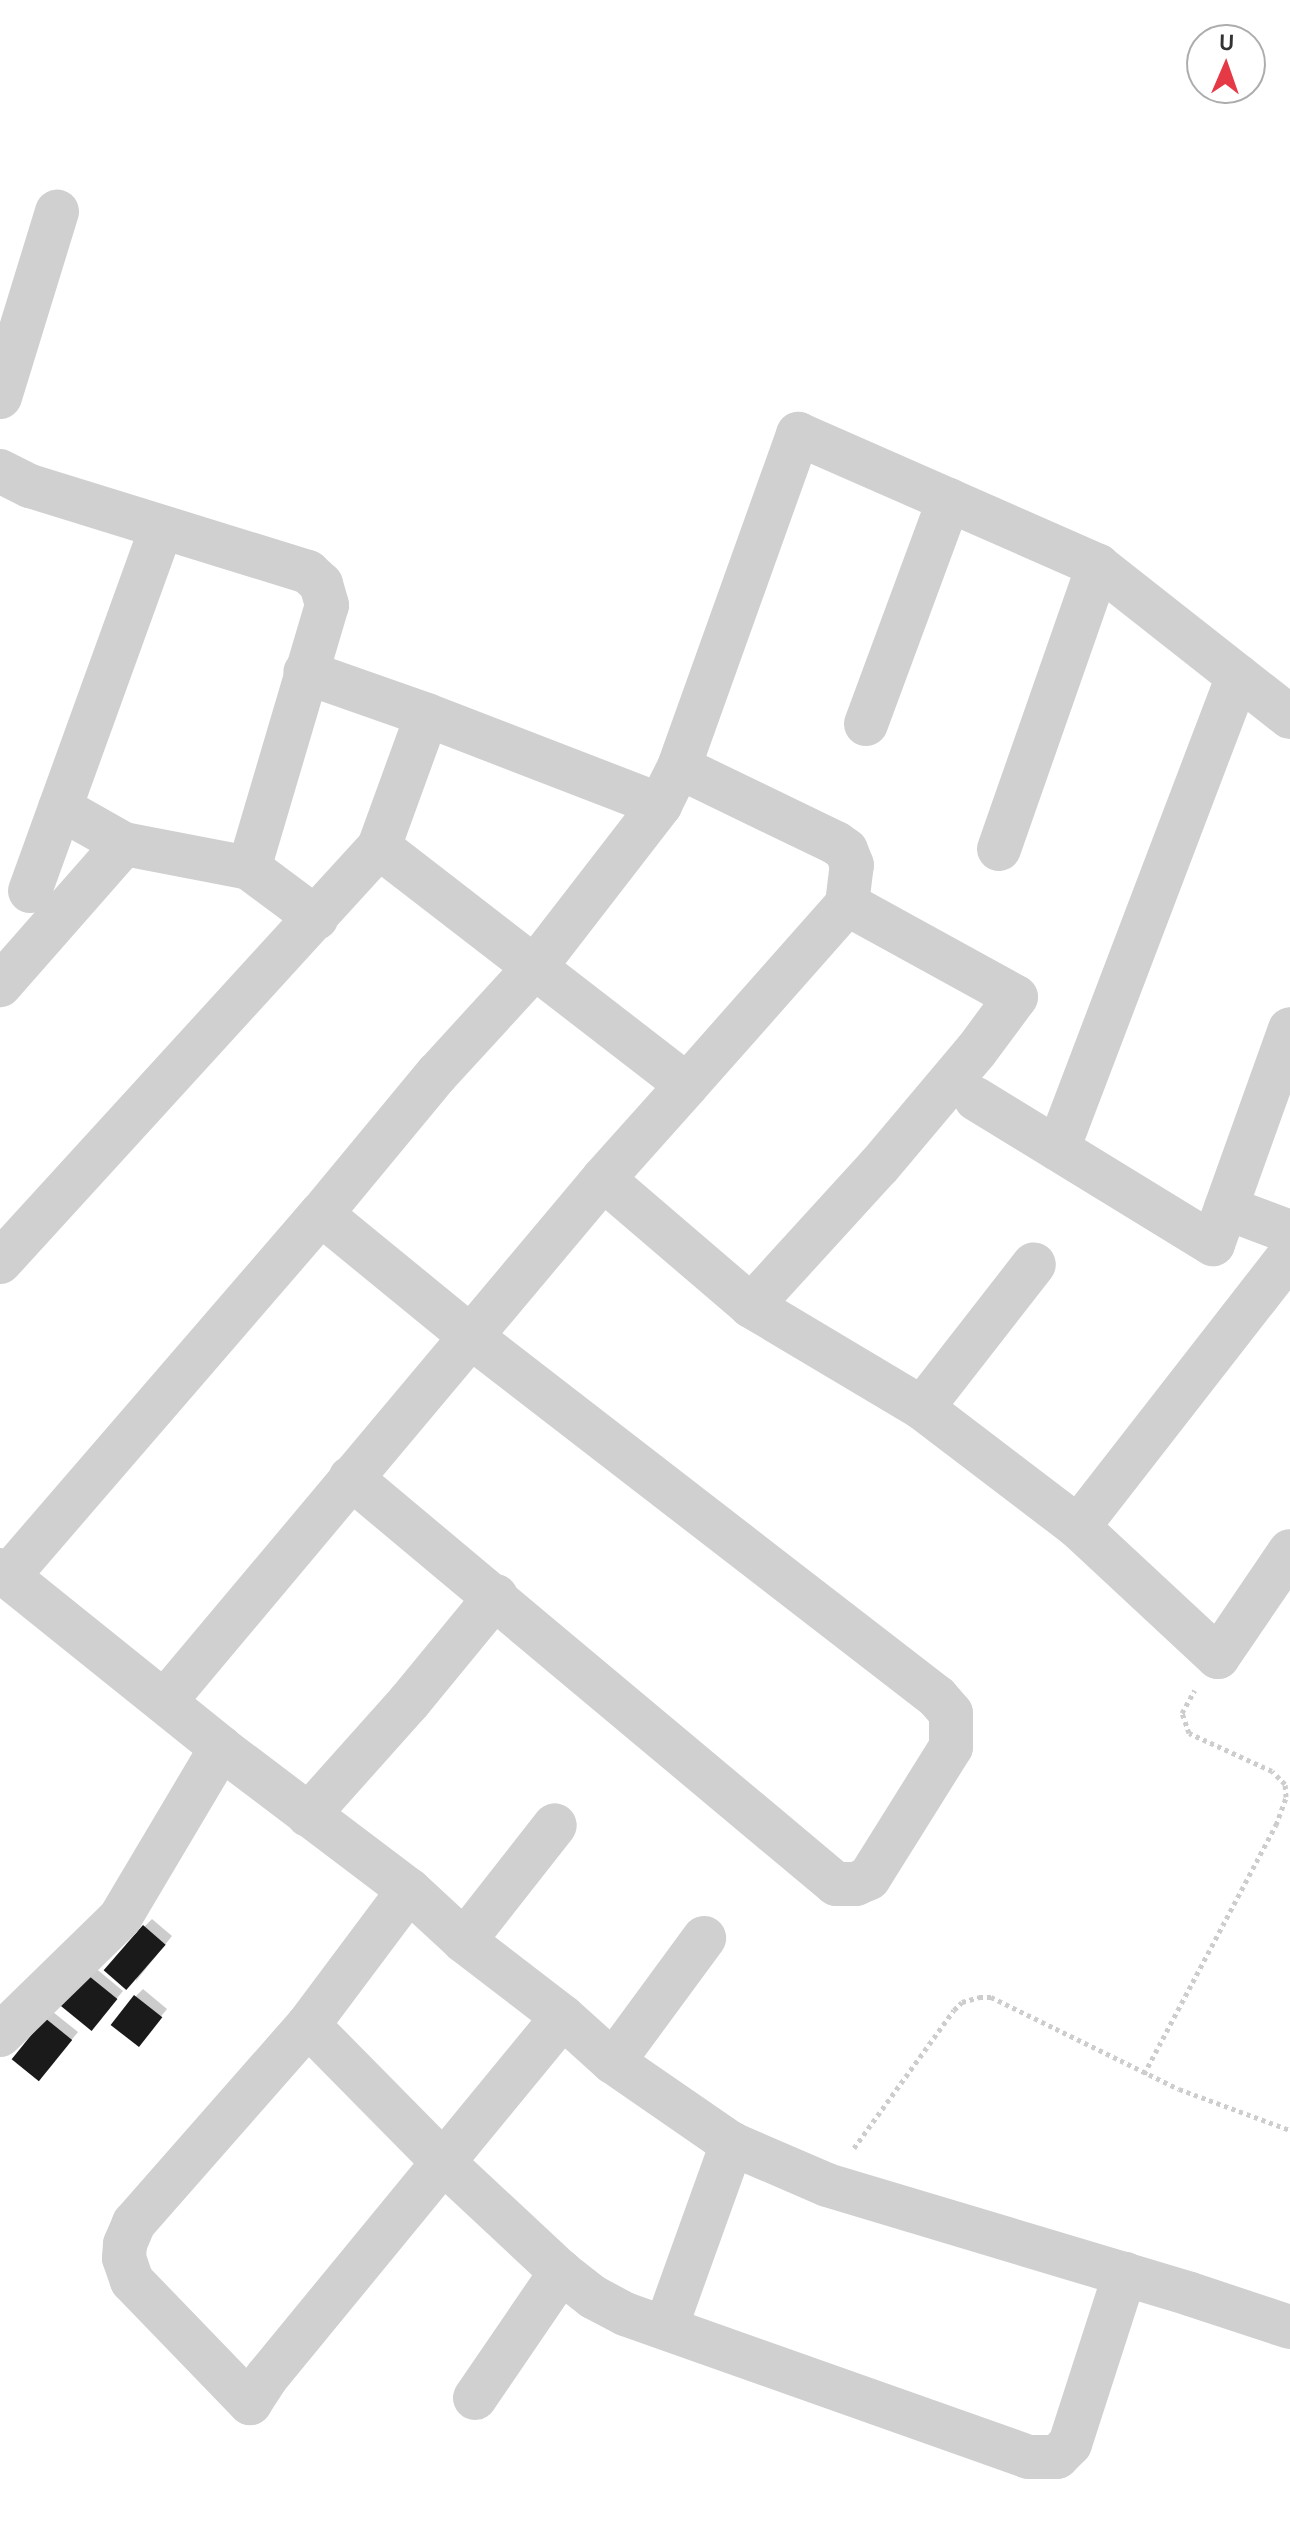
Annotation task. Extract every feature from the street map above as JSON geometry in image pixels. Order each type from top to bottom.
[{"type":"street","points":[[0,397],[57,212]]},
{"type":"street","points":[[1290,717],[1098,566],[798,434],[669,786],[535,967],[437,1074],[321,1214],[4,1573],[221,1748],[409,1890],[464,1941],[563,2017],[613,2062],[732,2144],[827,2185],[1290,2327]]},
{"type":"street","points":[[0,471],[30,486],[314,575],[327,605],[249,868]]},
{"type":"street","points":[[866,724],[949,500]]},
{"type":"street","points":[[0,985],[161,529]]},
{"type":"street","points":[[999,849],[1098,566]]},
{"type":"street","points":[[165,1701],[603,1179],[847,904],[853,874],[846,850],[669,786],[427,715],[305,672]]},
{"type":"street","points":[[1058,1149],[1238,676]]},
{"type":"street","points":[[0,1262],[379,847],[427,715]]},
{"type":"street","points":[[60,808],[124,844],[249,868],[316,918]]},
{"type":"street","points":[[31,892],[124,844]]},
{"type":"street","points":[[379,847],[687,1085]]},
{"type":"street","points":[[751,1306],[879,1166],[976,1051],[1016,997],[847,904]]},
{"type":"street","points":[[976,1099],[1213,1244],[1290,1029]]},
{"type":"street","points":[[603,1179],[751,1306],[922,1408],[1078,1527],[1218,1657],[1290,1551]]},
{"type":"street","points":[[1226,1208],[1290,1232]]},
{"type":"street","points":[[321,1214],[470,1336],[937,1697],[951,1713],[951,1747],[869,1878],[856,1884],[836,1884],[496,1596],[351,1478]]},
{"type":"street","points":[[1078,1527],[1290,1255]]},
{"type":"street","points":[[922,1408],[1034,1264]]},
{"type":"street","points":[[308,1815],[409,1702],[496,1596]]},
{"type":"street","points":[[0,2035],[120,1918],[221,1748]]},
{"type":"street","points":[[464,1941],[555,1825]]},
{"type":"street","points":[[409,1890],[308,2025],[141,2214],[125,2244],[124,2258],[132,2281],[250,2403],[266,2378],[563,2017]]},
{"type":"street","points":[[613,2062],[704,1938]]},
{"type":"street","points":[[308,2025],[443,2162],[561,2272],[606,2305],[875,2404],[1044,2459],[1062,2454],[1074,2438],[1125,2274]]},
{"type":"street","points":[[666,2327],[732,2144]]},
{"type":"street","points":[[475,2398],[561,2272]]},
{"type":"path","points":[[1144,2074],[1276,1825],[1286,1797],[1285,1784],[1277,1775],[1194,1737],[1185,1728],[1183,1707],[1218,1657]]},
{"type":"path","points":[[827,2185],[954,2010],[970,1999],[991,1997],[1144,2074],[1290,2130]]},
{"type":"building","points":[[143,1925],[166,1945],[126,1990],[104,1970]]},
{"type":"building","points":[[84,1972],[117,1999],[92,2031],[58,2004]]},
{"type":"building","points":[[134,1995],[162,2017],[139,2047],[111,2025]]},
{"type":"building","points":[[45,2018],[72,2040],[39,2081],[12,2059]]}]
